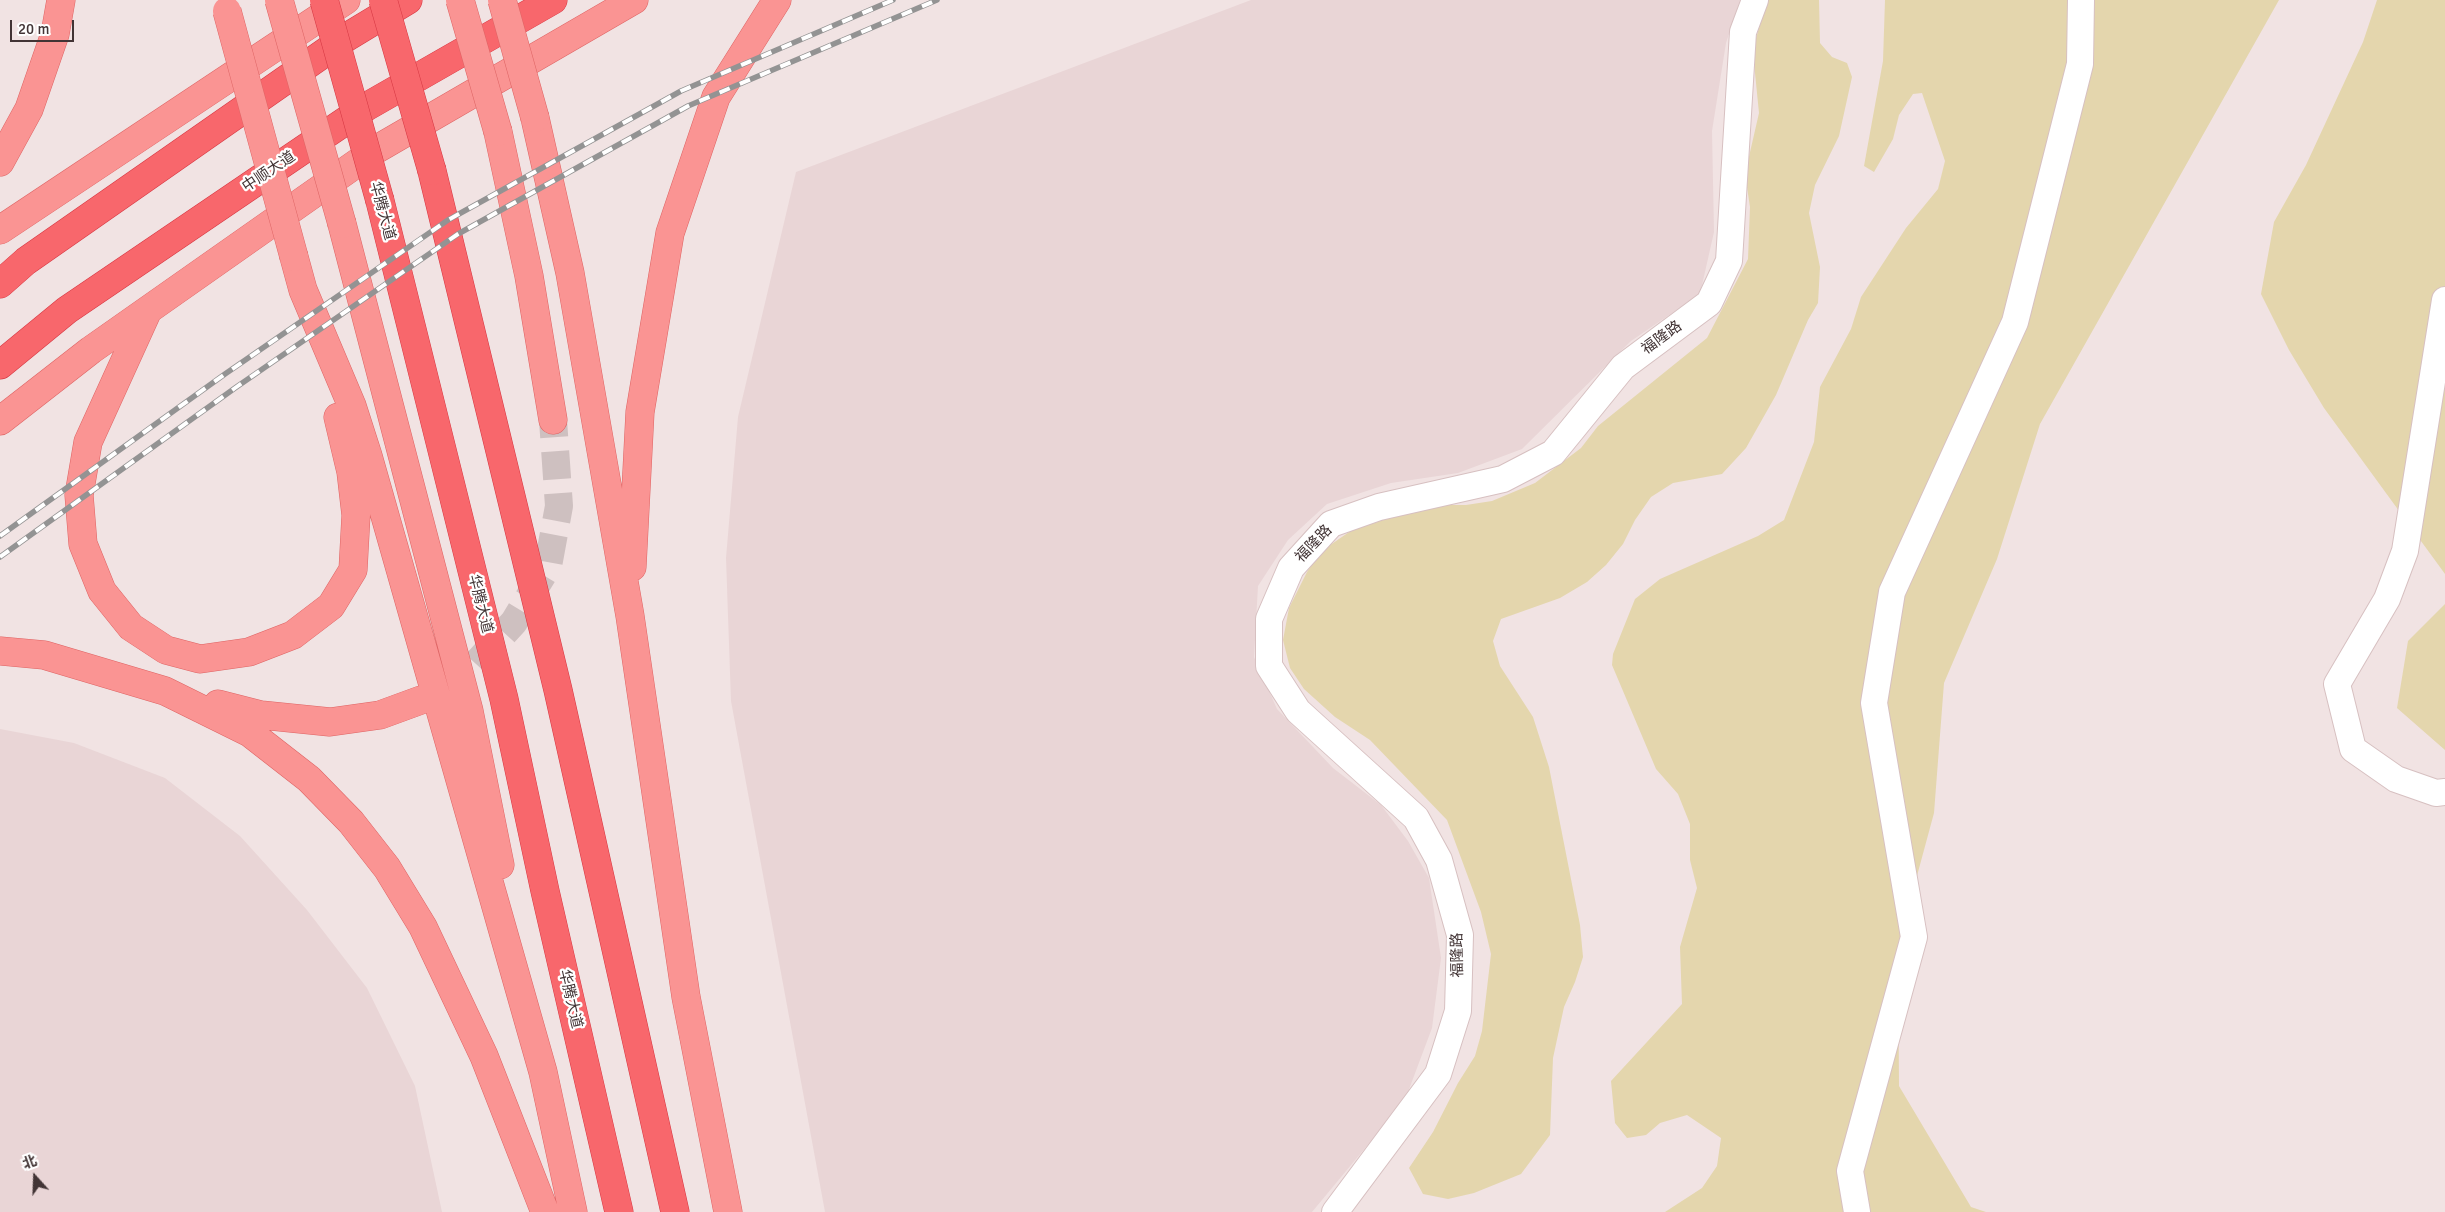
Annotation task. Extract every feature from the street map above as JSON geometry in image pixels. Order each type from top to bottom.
[{"type":"highway","name":"华腾大道","points":[[324,0],[380,201],[504,699],[545,891],[620,1212]]},
{"type":"highway","points":[[383,0],[432,171],[558,690],[675,1212]]},
{"type":"highway","points":[[0,284],[26,261],[339,43],[408,0]]},
{"type":"highway","name":"中顺大道","points":[[0,365],[67,310],[366,106],[553,0]]},
{"type":"main road","points":[[0,162],[29,109],[55,34],[61,0]]},
{"type":"main road","points":[[279,0],[342,224],[469,711],[573,1212]]},
{"type":"main road","points":[[0,230],[346,0]]},
{"type":"main road","points":[[460,0],[498,132],[529,276],[553,420]]},
{"type":"main road","points":[[502,0],[535,118],[570,273],[630,616],[686,997],[728,1212]]},
{"type":"main road","points":[[0,421],[91,350],[376,149],[634,0]]},
{"type":"main road","points":[[630,616],[640,412],[670,233],[716,97],[778,0]]},
{"type":"main road","points":[[148,310],[88,442],[79,495],[83,544],[102,591],[131,627],[166,650],[200,659],[250,652],[293,635],[330,606],[353,570],[356,515],[351,472],[304,290],[225,6]]},
{"type":"main road","points":[[304,290],[352,406],[368,456],[543,1072]]},
{"type":"main road","points":[[0,651],[44,655],[165,691],[260,715],[330,722],[380,715],[421,700]]},
{"type":"main road","points":[[165,691],[250,733],[309,779],[351,822],[387,868],[423,927],[452,986],[484,1056],[545,1212]]},
{"type":"street","name":"福隆路","points":[[1335,1212],[1438,1074],[1458,1011],[1460,935],[1439,860],[1416,818],[1298,711],[1269,666],[1269,620],[1291,568],[1331,524],[1379,507],[1503,479],[1553,453],[1623,367],[1709,303],[1729,261],[1743,32],[1755,0]]},
{"type":"street","points":[[1857,1212],[1850,1171],[1914,937],[1874,704],[1892,592],[2015,322],[2080,64],[2081,0]]},
{"type":"street","points":[[2445,300],[2405,551],[2387,600],[2337,684],[2353,749],[2396,779],[2436,793],[2445,792]]},
{"type":"shaded area","points":[[1251,0],[1740,0],[1726,43],[1712,131],[1714,232],[1700,294],[1631,341],[1522,449],[1458,473],[1391,483],[1327,504],[1288,540],[1258,586],[1254,657],[1277,709],[1333,768],[1381,805],[1408,841],[1429,878],[1441,958],[1432,1028],[1405,1100],[1312,1212],[825,1212],[731,701],[726,558],[738,417],[796,172]]},
{"type":"shaded area","points":[[1767,0],[1819,0],[1820,43],[1832,57],[1847,63],[1852,77],[1839,136],[1815,185],[1809,213],[1820,267],[1818,303],[1808,320],[1776,395],[1746,448],[1722,474],[1673,483],[1651,497],[1635,520],[1623,544],[1606,565],[1587,582],[1560,598],[1501,619],[1493,641],[1500,666],[1533,717],[1549,767],[1580,925],[1583,957],[1564,1007],[1553,1058],[1550,1135],[1521,1174],[1474,1193],[1448,1199],[1423,1194],[1409,1168],[1433,1132],[1458,1083],[1475,1056],[1482,1031],[1491,954],[1481,912],[1447,820],[1370,740],[1335,717],[1304,689],[1290,668],[1283,640],[1289,608],[1307,572],[1320,552],[1355,528],[1378,520],[1446,505],[1466,505],[1492,501],[1535,483],[1581,448],[1598,426],[1707,338],[1748,259],[1750,207],[1745,174],[1759,113],[1754,63],[1755,42]]},
{"type":"shaded area","points":[[1885,0],[2279,0],[2040,424],[1997,559],[1944,683],[1934,813],[1898,946],[1899,1086],[1971,1207],[1986,1212],[1665,1212],[1702,1188],[1717,1166],[1721,1138],[1687,1115],[1660,1123],[1646,1135],[1627,1138],[1615,1123],[1611,1081],[1682,1004],[1680,947],[1697,888],[1690,860],[1690,824],[1678,794],[1656,769],[1612,665],[1613,654],[1635,599],[1660,579],[1758,536],[1784,520],[1814,442],[1820,387],[1851,329],[1861,297],[1906,228],[1938,189],[1945,161],[1922,93],[1913,94],[1899,115],[1893,139],[1874,172],[1864,166],[1883,61]]},
{"type":"shaded area","points":[[2377,0],[2445,0],[2445,574],[2324,408],[2289,350],[2261,294],[2274,222],[2306,165],[2363,42]]},
{"type":"shaded area","points":[[2445,604],[2445,750],[2397,708],[2408,641]]},
{"type":"shaded area","points":[[0,729],[74,743],[165,778],[240,836],[307,910],[367,988],[415,1086],[442,1212],[0,1212]]},
{"type":"tunnel","points":[[441,687],[473,667],[514,622],[548,566],[559,506],[553,420]]},
{"type":"railway","points":[[0,536],[225,374],[448,220],[681,91],[893,0]]},
{"type":"railway","points":[[0,557],[235,388],[458,234],[688,106],[937,0]]}]
